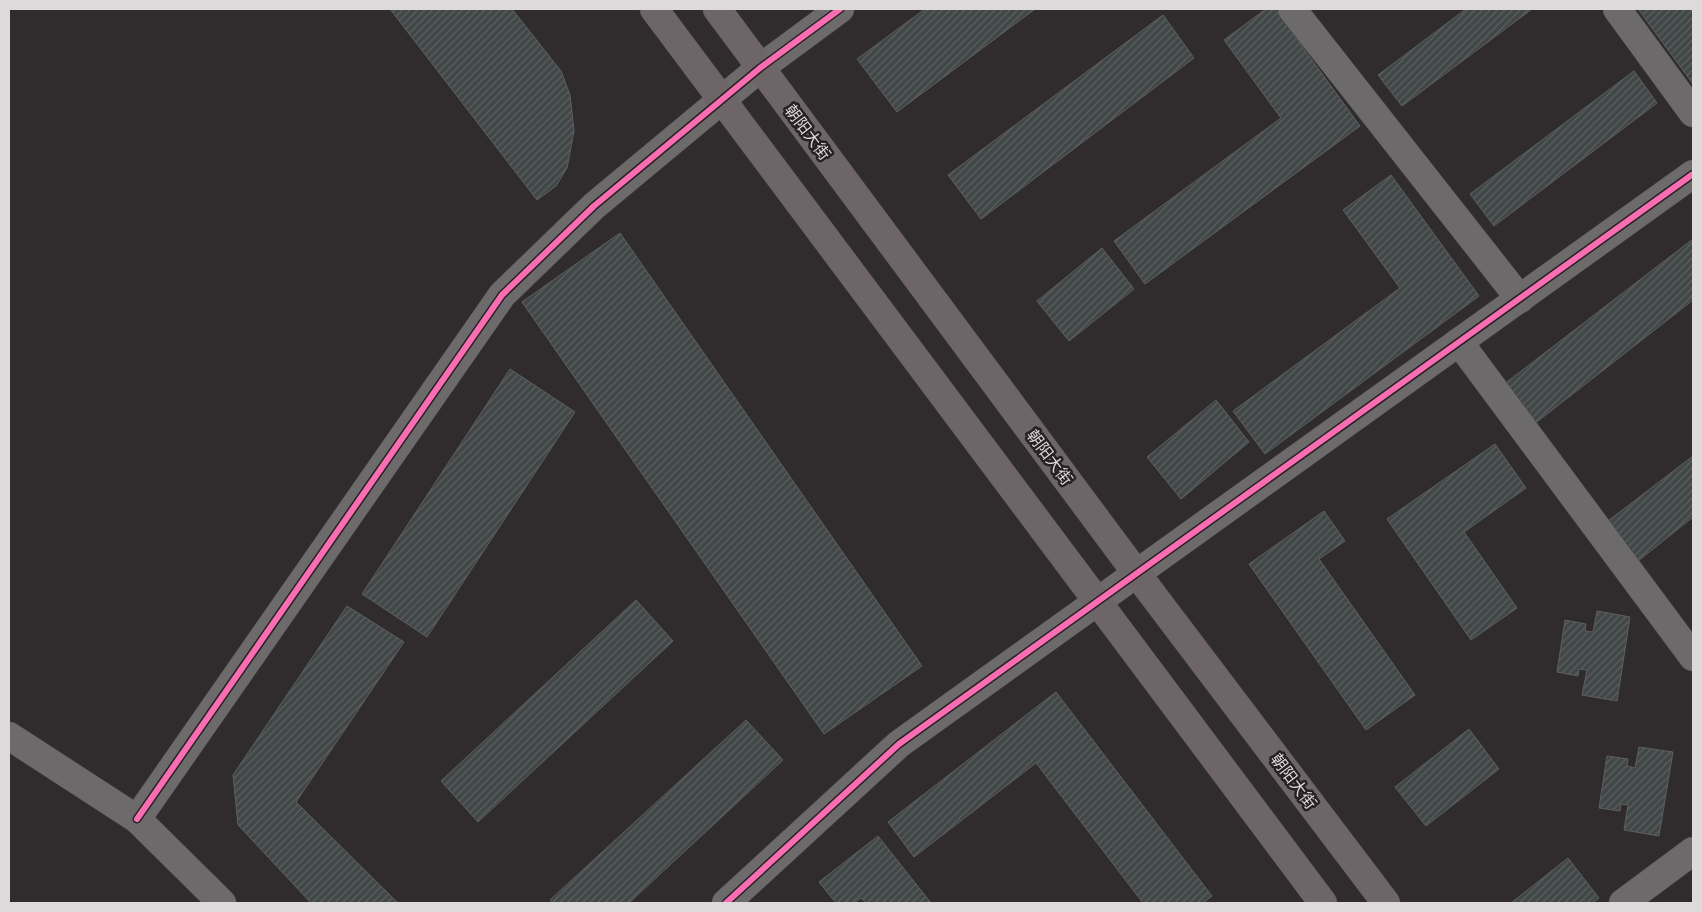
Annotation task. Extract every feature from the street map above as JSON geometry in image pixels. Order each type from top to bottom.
[{"type":"main road","points":[[654,9],[1323,903]]},
{"type":"main road","name":"朝阳大街","points":[[716,9],[1137,574],[1386,903]]},
{"type":"street","points":[[137,819],[502,295],[594,206],[760,68],[840,9]]},
{"type":"street","points":[[1292,9],[1520,299]]},
{"type":"street","points":[[1617,9],[1693,113]]},
{"type":"street","points":[[726,903],[899,744],[1693,174]]},
{"type":"street","points":[[1459,342],[1693,657]]},
{"type":"street","points":[[9,736],[137,819],[222,903]]},
{"type":"street","points":[[1623,903],[1693,851]]},
{"type":"building","points":[[390,9],[512,9],[561,71],[570,95],[574,131],[567,168],[556,186],[537,200]]},
{"type":"building","points":[[925,9],[1035,9],[897,112],[857,59]]},
{"type":"building","points":[[1266,9],[1275,9],[1360,126],[1145,284],[1114,241],[1281,118],[1224,40]]},
{"type":"building","points":[[1466,9],[1532,9],[1402,106],[1378,75]]},
{"type":"building","points":[[1638,9],[1693,9],[1693,84]]},
{"type":"building","points":[[1163,15],[1194,58],[981,219],[948,175]]},
{"type":"building","points":[[1634,71],[1657,103],[1494,226],[1470,194]]},
{"type":"building","points":[[1391,175],[1479,296],[1265,454],[1233,411],[1400,288],[1343,210]]},
{"type":"building","points":[[620,233],[922,666],[824,734],[522,302]]},
{"type":"building","points":[[1693,239],[1693,300],[1533,425],[1503,385]]},
{"type":"building","points":[[1102,248],[1134,289],[1069,341],[1037,301]]},
{"type":"building","points":[[510,369],[575,412],[427,637],[362,594]]},
{"type":"building","points":[[1216,400],[1249,442],[1181,499],[1147,457]]},
{"type":"building","points":[[1495,444],[1526,488],[1464,532],[1517,608],[1471,640],[1387,519]]},
{"type":"building","points":[[1693,456],[1693,517],[1638,561],[1608,521]]},
{"type":"building","points":[[1324,511],[1345,541],[1319,559],[1415,695],[1366,730],[1249,564]]},
{"type":"building","points":[[636,600],[673,641],[478,822],[441,781]]},
{"type":"building","points":[[347,606],[404,642],[296,802],[398,903],[311,903],[238,825],[233,775]]},
{"type":"building","points":[[1597,611],[1630,617],[1617,701],[1582,695],[1587,670],[1579,669],[1578,676],[1557,672],[1565,620],[1586,624],[1585,631],[1593,632]]},
{"type":"building","points":[[1056,692],[1212,896],[1203,903],[1143,903],[1036,763],[914,857],[888,822]]},
{"type":"building","points":[[746,720],[783,760],[629,903],[553,903],[550,900]]},
{"type":"building","points":[[1469,729],[1499,769],[1426,826],[1395,787]]},
{"type":"building","points":[[1639,747],[1673,752],[1659,836],[1624,830],[1628,805],[1621,804],[1620,811],[1599,808],[1607,756],[1628,759],[1627,766],[1635,768]]},
{"type":"building","points":[[878,836],[931,903],[866,903],[861,898],[854,903],[836,903],[819,882]]},
{"type":"building","points":[[1568,858],[1599,898],[1592,903],[1511,903]]},
{"type":"cycle path","points":[[137,819],[502,295],[594,206],[760,68],[840,9]]},
{"type":"cycle path","points":[[726,903],[899,744],[1693,174]]}]
